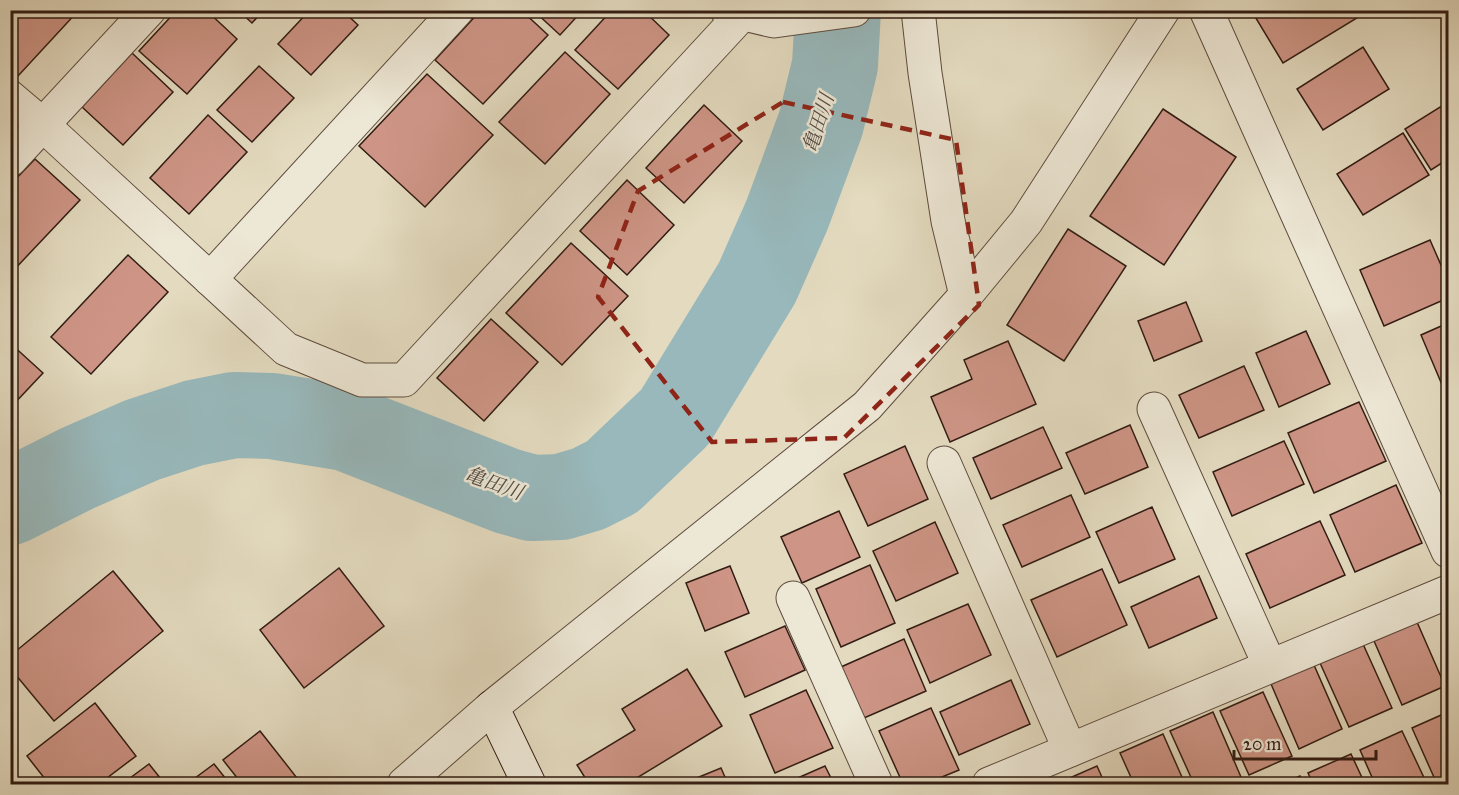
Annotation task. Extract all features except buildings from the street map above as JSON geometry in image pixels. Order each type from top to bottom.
[{"type":"street","points":[[10,160],[149,10]]},
{"type":"street","points":[[210,279],[457,10]]},
{"type":"street","points":[[10,97],[44,125],[286,349],[362,380],[404,380],[735,12],[774,21],[854,10]]},
{"type":"street","points":[[918,10],[925,73],[948,221],[966,295]]},
{"type":"street","points":[[404,784],[492,707],[867,406],[966,295],[1026,222],[1163,10]]},
{"type":"street","points":[[1206,10],[1449,551]]},
{"type":"street","points":[[1154,409],[1270,666]]},
{"type":"street","points":[[944,463],[1070,750]]},
{"type":"street","points":[[989,784],[1449,592]]},
{"type":"street","points":[[793,598],[876,784]]},
{"type":"street","points":[[492,707],[529,784]]},
{"type":"highlighted area","points":[[783,102],[956,140],[979,305],[844,438],[712,442],[598,297],[638,191]]},
{"type":"waterway","name":"亀田川","points":[[10,502],[78,468],[142,440],[194,423],[234,415],[272,416],[346,428],[507,491],[532,498],[561,497],[588,489],[612,477],[675,417],[757,283],[787,215],[821,123],[835,65],[838,10]]}]
